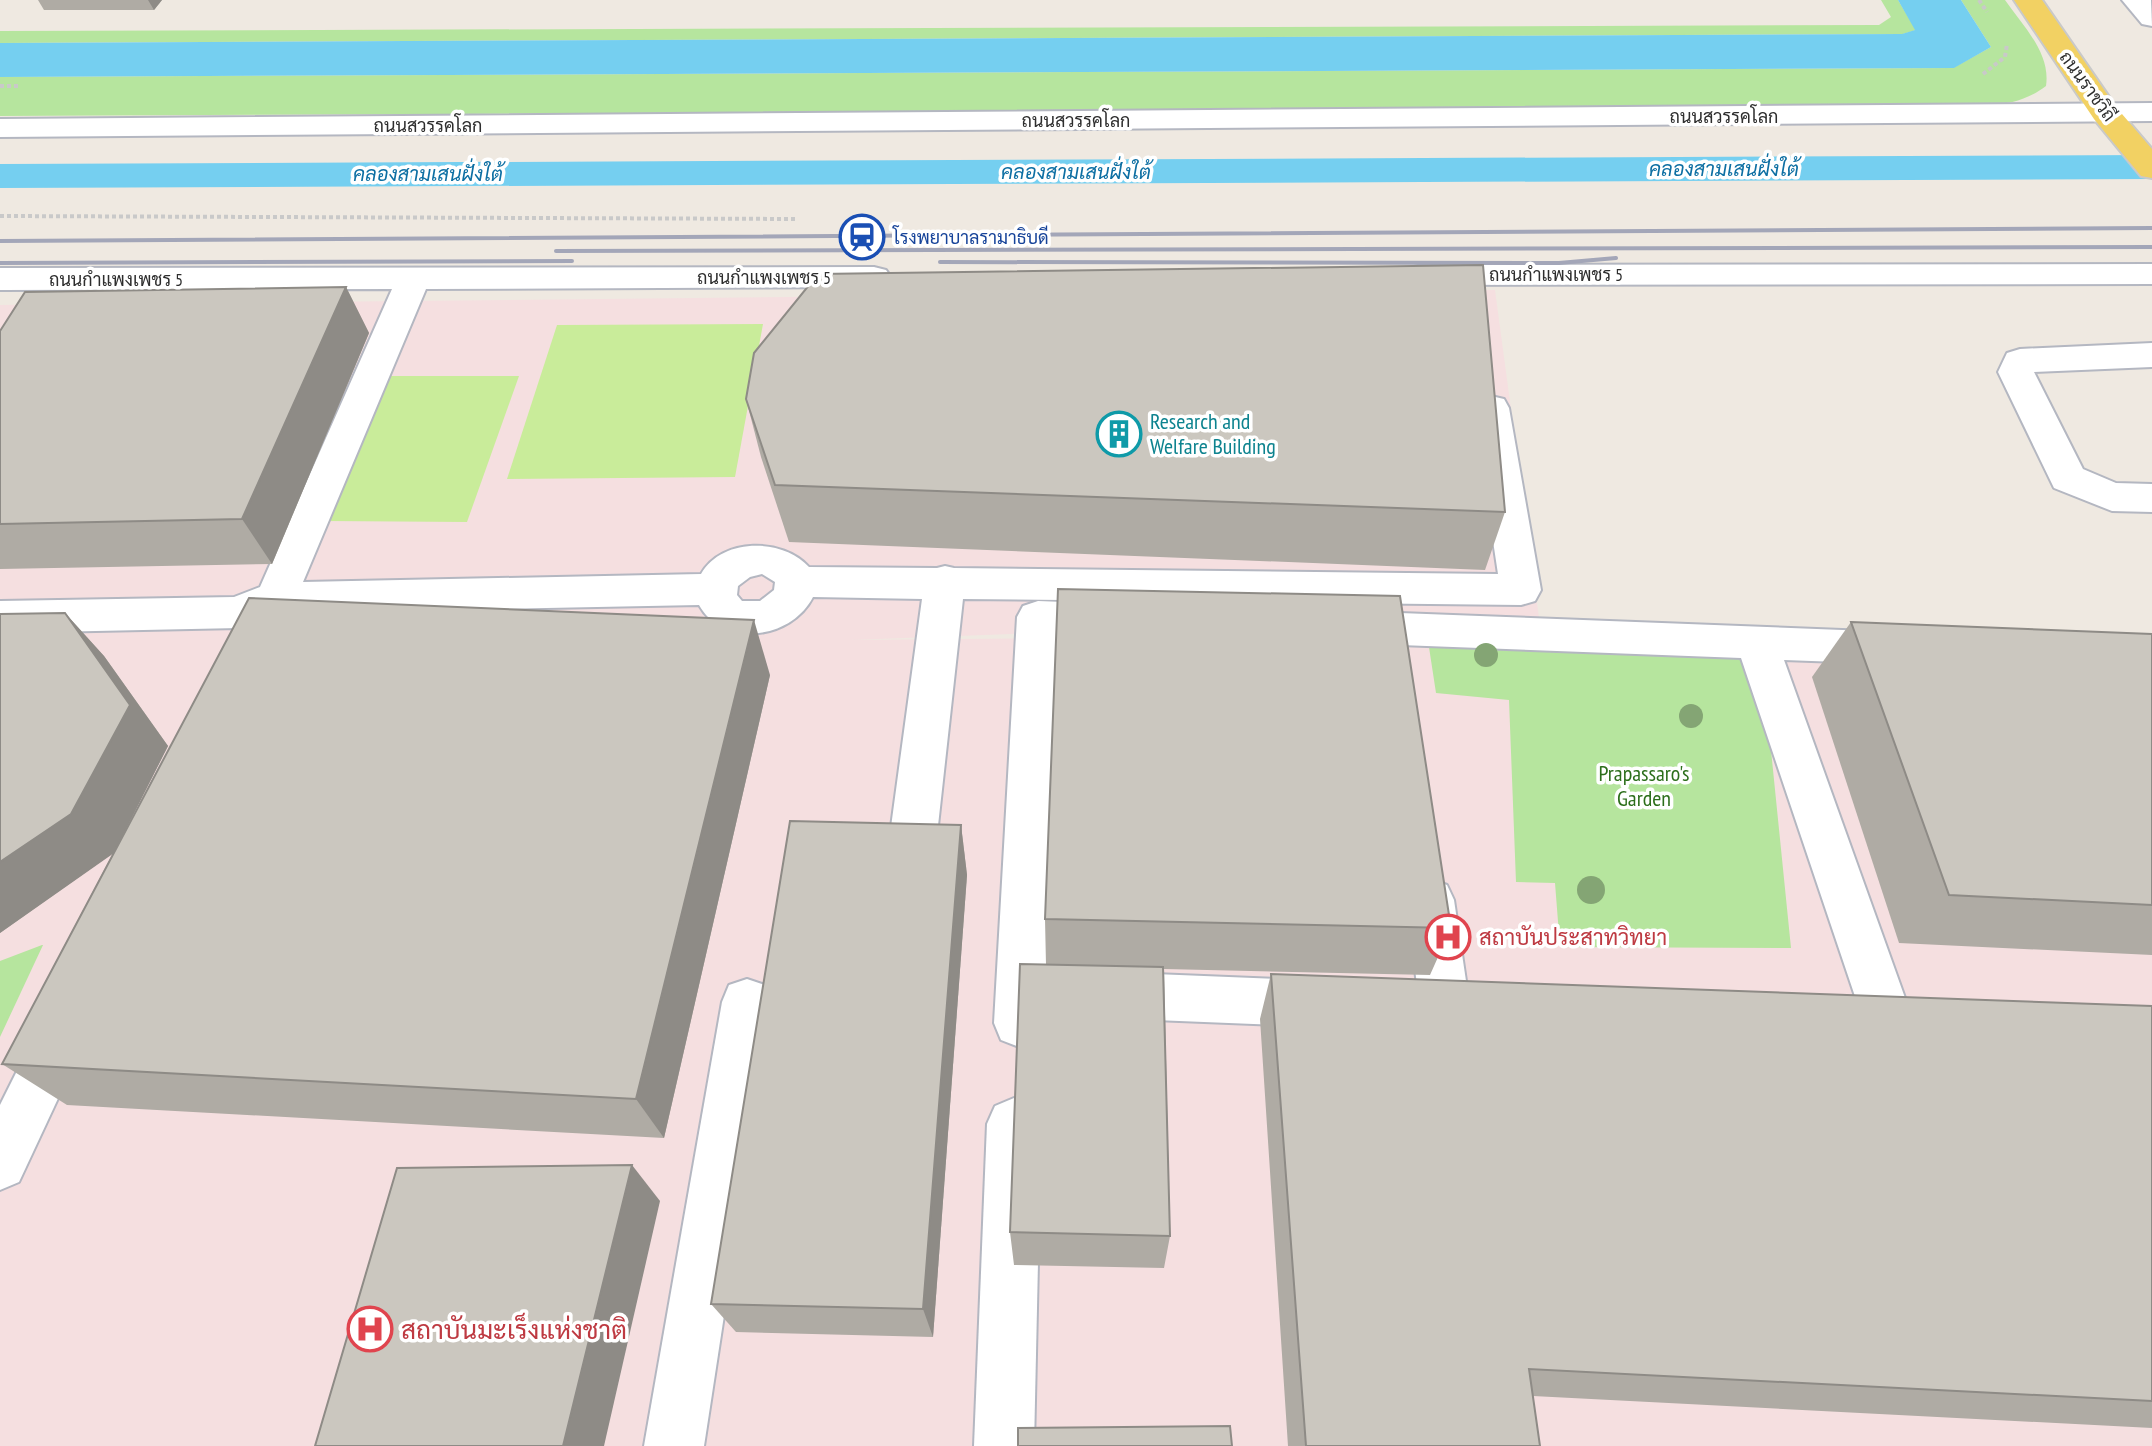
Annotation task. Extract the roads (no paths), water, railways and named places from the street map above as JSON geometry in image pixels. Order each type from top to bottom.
[{"type":"main road","name":"ถนนราชวิถี","points":[[2028,0],[2114,122],[2152,169]]},
{"type":"street","points":[[2136,0],[2152,18]]},
{"type":"street","name":"ถนนสวรรคโลก","points":[[0,128],[2114,122],[2152,112]]},
{"type":"street","points":[[1480,274],[1483,311]]},
{"type":"street","name":"ถนนกำแพงเพชร 5","points":[[1386,275],[2152,274]]},
{"type":"street","name":"ถนนกำแพงเพชร 5","points":[[0,279],[899,277]]},
{"type":"street","points":[[232,684],[274,598],[413,279]]},
{"type":"street","points":[[2152,355],[2020,361],[2016,372],[2068,478],[2112,497],[2152,498]]},
{"type":"street","points":[[0,617],[237,613],[274,598],[715,589],[721,608],[730,615],[756,620],[770,617],[791,601],[796,582],[945,581],[1521,590],[1486,370]]},
{"type":"street","points":[[909,871],[945,581]]},
{"type":"street","points":[[1004,1446],[1038,617],[1931,649]]},
{"type":"street","points":[[1391,628],[1398,676]]},
{"type":"street","points":[[1757,643],[1889,1023]]},
{"type":"street","points":[[1022,991],[1429,1008],[1425,866]]},
{"type":"street","points":[[0,1163],[78,1000]]},
{"type":"street","points":[[674,1446],[747,1002]]},
{"type":"water","points":[[1898,0],[1961,0],[1991,47],[1954,68],[0,77],[0,43],[1902,34],[1915,30]]},
{"type":"waterway","name":"คลองสามเสนฝั่งใต้","points":[[0,176],[2152,167]]},
{"type":"railway","points":[[0,241],[2152,228]]},
{"type":"railway","points":[[556,251],[2152,247]]},
{"type":"railway","points":[[940,262],[1559,263],[1616,258]]},
{"type":"railway","points":[[0,263],[572,261]]},
{"type":"place","name":"โรงพยาบาลรามาธิบดี","points":[[862,237]]},
{"type":"place","name":"Research and Welfare Building","points":[[1119,434]]},
{"type":"place","name":"สถาบันประสาทวิทยา","points":[[1448,937]]},
{"type":"place","name":"สถาบันมะเร็งแห่งชาติ","points":[[370,1329]]},
{"type":"park label","name":"Prapassaro's Garden","points":[[1644,786]]}]
